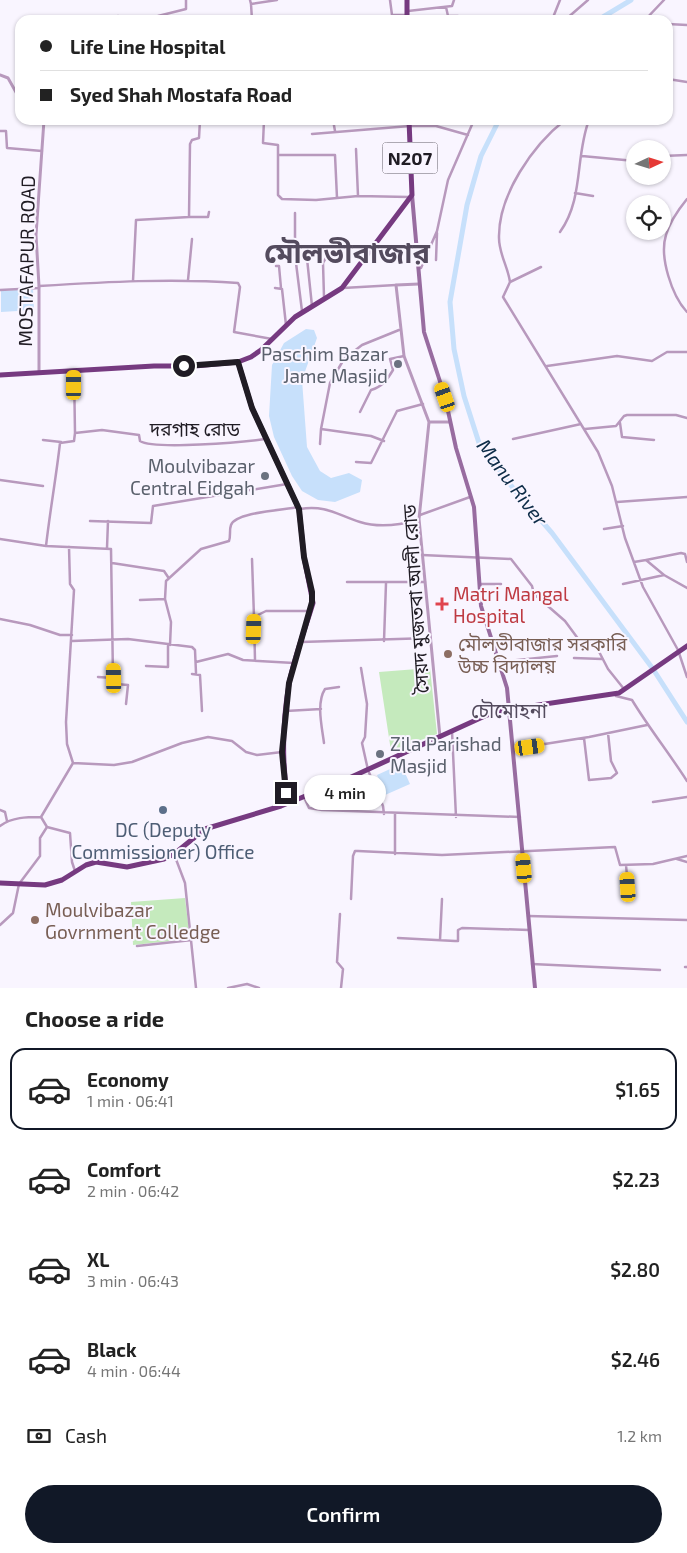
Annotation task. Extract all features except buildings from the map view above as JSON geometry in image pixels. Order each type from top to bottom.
[{"type":"highway","points":[[406,0],[407,15]]},
{"type":"highway","name":"N207","points":[[0,375],[154,366],[195,366],[238,362],[261,350],[286,325],[324,298],[342,288],[411,196],[410,125]]},
{"type":"highway","points":[[238,362],[252,408],[298,508],[304,557],[312,592],[310,611],[289,683],[282,752],[288,803]]},
{"type":"highway","points":[[0,883],[56,883],[75,871],[96,862],[127,867],[164,859],[174,854],[205,828],[304,797],[368,770],[487,715],[510,709],[600,696],[626,690],[676,651],[687,646]]},
{"type":"main road","points":[[411,196],[426,346],[445,397],[450,422],[474,507],[481,606],[507,688],[535,988]]},
{"type":"street","points":[[162,15],[186,9],[186,0]]},
{"type":"street","points":[[250,0],[252,15]]},
{"type":"street","points":[[251,4],[277,0]]},
{"type":"street","points":[[390,0],[392,15],[407,15],[453,6],[454,0]]},
{"type":"street","points":[[554,15],[560,0]]},
{"type":"street","points":[[571,15],[588,0]]},
{"type":"street","points":[[650,15],[664,0]]},
{"type":"street","points":[[446,7],[448,15]]},
{"type":"street","points":[[673,24],[687,25]]},
{"type":"street","points":[[0,76],[8,78],[15,90]]},
{"type":"street","points":[[673,80],[687,82]]},
{"type":"street","name":"MOSTAFAPUR ROAD","points":[[39,372],[39,287],[36,235],[44,125]]},
{"type":"street","points":[[190,217],[190,144],[192,140],[199,138],[200,125]]},
{"type":"street","points":[[264,125],[263,143],[278,145],[279,198],[316,200],[358,196],[411,196]]},
{"type":"street","points":[[334,125],[335,132]]},
{"type":"street","points":[[312,134],[393,125]]},
{"type":"street","points":[[427,125],[468,135]]},
{"type":"street","points":[[418,268],[422,268],[437,231],[448,180],[472,125]]},
{"type":"street","points":[[510,282],[500,252],[501,214],[527,160],[546,136],[559,125]]},
{"type":"street","points":[[560,232],[568,221],[582,156],[583,139],[587,125]]},
{"type":"street","points":[[0,131],[6,131],[7,148],[42,152]]},
{"type":"street","points":[[356,148],[358,196]]},
{"type":"street","points":[[278,155],[335,155],[337,198]]},
{"type":"street","points":[[671,156],[687,155]]},
{"type":"street","points":[[582,156],[626,160]]},
{"type":"street","points":[[575,193],[593,196]]},
{"type":"street","points":[[687,198],[673,217],[665,238],[667,275],[681,306],[687,312]]},
{"type":"street","points":[[133,280],[136,220],[208,217],[209,212]]},
{"type":"street","points":[[295,213],[295,255],[303,312]]},
{"type":"street","points":[[436,260],[437,231]]},
{"type":"street","points":[[188,280],[192,239]]},
{"type":"street","points":[[306,249],[312,306]]},
{"type":"street","points":[[324,298],[323,263],[330,250]]},
{"type":"street","points":[[276,266],[279,266],[286,325]]},
{"type":"street","points":[[541,267],[510,282],[503,294],[504,301],[547,366],[598,452],[618,502],[623,526],[640,579],[687,677]]},
{"type":"street","points":[[0,290],[133,280],[188,280],[238,283],[240,287],[234,332],[272,338]]},
{"type":"street","points":[[342,288],[419,284]]},
{"type":"street","name":"সৈয়দ মুজতবা আলী রোড","points":[[396,285],[404,356],[429,422],[419,518],[440,737]]},
{"type":"street","points":[[275,288],[281,288]]},
{"type":"street","points":[[320,444],[330,383],[344,359],[362,345],[400,330]]},
{"type":"street","points":[[547,366],[617,356],[652,361],[666,352],[687,352]]},
{"type":"street","points":[[360,412],[372,390],[377,389],[384,383],[394,370],[390,359],[404,356]]},
{"type":"street","points":[[43,440],[74,441],[74,370]]},
{"type":"street","points":[[356,462],[371,463],[397,411],[423,404]]},
{"type":"street","points":[[584,430],[616,426],[622,418],[628,415],[676,415],[687,418]]},
{"type":"street","points":[[429,422],[450,422]]},
{"type":"street","points":[[620,423],[622,438],[654,440]]},
{"type":"street","points":[[513,439],[581,424]]},
{"type":"street","points":[[321,429],[371,436],[384,440]]},
{"type":"street","name":"দরগাহ রোড","points":[[75,433],[102,430],[139,434],[140,441],[152,444],[215,444],[265,439]]},
{"type":"street","points":[[46,546],[49,511],[55,486],[61,442]]},
{"type":"street","points":[[0,480],[43,486]]},
{"type":"street","points":[[90,521],[108,521],[122,524],[151,522],[153,506],[287,484]]},
{"type":"street","points":[[146,666],[168,667],[171,622],[165,599],[165,582],[201,549],[229,541],[230,526],[234,520],[260,512],[314,507],[326,509],[361,522],[380,525],[404,524],[470,497]]},
{"type":"street","points":[[618,502],[687,497]]},
{"type":"street","points":[[107,548],[108,521]]},
{"type":"street","points":[[604,529],[623,526]]},
{"type":"street","points":[[0,539],[46,546],[107,548],[111,550],[114,678],[116,684],[123,683],[129,687],[126,704]]},
{"type":"street","points":[[42,817],[73,763],[67,736],[74,590],[70,584],[69,547]]},
{"type":"street","points":[[634,562],[681,554],[687,550]]},
{"type":"street","points":[[681,554],[685,554],[687,562]]},
{"type":"street","points":[[422,555],[511,559],[516,562],[532,586],[534,594],[565,622],[580,640],[594,642],[600,649],[602,659],[626,690]]},
{"type":"street","points":[[252,559],[255,660]]},
{"type":"street","points":[[646,560],[664,575],[687,588]]},
{"type":"street","points":[[112,563],[164,571],[169,577]]},
{"type":"street","points":[[623,584],[664,575]]},
{"type":"street","points":[[347,582],[386,584],[425,582]]},
{"type":"street","points":[[384,641],[386,584]]},
{"type":"street","points":[[480,584],[501,584]]},
{"type":"street","points":[[140,600],[165,599]]},
{"type":"street","points":[[254,616],[266,611],[310,611]]},
{"type":"street","points":[[0,619],[30,625],[60,635],[72,635]]},
{"type":"street","points":[[301,642],[384,641],[430,638]]},
{"type":"street","points":[[72,642],[114,639],[194,648],[196,662],[194,674],[200,676],[202,710]]},
{"type":"street","points":[[196,662],[228,654],[243,660],[295,664]]},
{"type":"street","points":[[499,662],[557,656]]},
{"type":"street","points":[[574,658],[602,659]]},
{"type":"street","points":[[361,668],[367,704],[365,737],[362,743],[368,770],[383,806],[384,814]]},
{"type":"street","points":[[98,677],[114,678]]},
{"type":"street","points":[[324,743],[321,697],[325,689],[338,687]]},
{"type":"street","points":[[600,696],[620,696],[632,700],[654,736],[666,748],[687,781]]},
{"type":"street","points":[[286,711],[321,709]]},
{"type":"street","points":[[514,749],[584,738],[647,725]]},
{"type":"street","points":[[452,732],[456,817]]},
{"type":"street","points":[[584,738],[589,780],[611,778],[617,773],[611,761],[608,733]]},
{"type":"street","points":[[73,763],[114,765],[132,762],[182,743],[208,737],[232,741],[246,752],[257,755],[282,752]]},
{"type":"street","points":[[304,797],[307,805],[313,809],[456,817],[520,817]]},
{"type":"street","points":[[653,802],[687,797]]},
{"type":"street","points":[[0,810],[5,812],[7,821]]},
{"type":"street","points":[[395,814],[395,854]]},
{"type":"street","points":[[0,826],[7,821],[24,817],[42,817]]},
{"type":"street","points":[[42,817],[47,827],[70,833],[72,862],[75,871]]},
{"type":"street","points":[[0,925],[15,910],[19,884],[40,856],[40,838],[47,827]]},
{"type":"street","points":[[351,899],[355,851],[442,855],[614,847],[617,849],[619,864],[626,865],[653,864],[687,856]]},
{"type":"street","points":[[174,854],[185,883],[196,988]]},
{"type":"street","points":[[676,859],[687,862]]},
{"type":"street","points":[[626,865],[628,887]]},
{"type":"street","points":[[440,940],[442,899]]},
{"type":"street","points":[[340,914],[337,962],[344,969],[342,988]]},
{"type":"street","points":[[528,916],[687,920]]},
{"type":"street","points":[[398,938],[458,941],[458,930],[462,928],[529,930]]},
{"type":"street","points":[[137,946],[192,940]]},
{"type":"street","points":[[532,964],[660,970]]},
{"type":"street","points":[[228,988],[247,984],[260,988]]},
{"type":"green space","points":[[430,668],[437,734],[391,751],[379,672]]},
{"type":"green space","points":[[185,898],[190,939],[133,945],[131,902]]},
{"type":"water","points":[[33,289],[34,310],[1,312],[1,291]]},
{"type":"water","points":[[306,329],[314,330],[317,338],[302,380],[307,447],[320,471],[331,478],[349,473],[362,480],[360,492],[335,502],[318,500],[302,491],[292,476],[274,437],[269,416],[272,365],[284,343]]},
{"type":"water","points":[[401,764],[410,784],[385,795],[377,775]]},
{"type":"waterway","name":"Manu River","points":[[606,15],[631,0]]},
{"type":"waterway","name":"Manu River","points":[[496,125],[481,156],[467,205],[450,302],[454,349],[464,396],[479,443],[513,488],[552,533],[653,669],[687,722]]},
{"type":"place","name":"Paschim Bazar Jame Masjid","points":[[398,364]]},
{"type":"place","name":"Moulvibazar Central Eidgah","points":[[265,476]]},
{"type":"place","name":"Matri Mangal Hospital","points":[[442,604]]},
{"type":"place","name":"মৌলভীবাজার সরকারি উচ্চ বিদ্যালয়","points":[[448,654]]},
{"type":"place","name":"Zila Parishad Masjid","points":[[380,754]]},
{"type":"place","name":"DC (Deputy Commissioner) Office","points":[[163,810]]},
{"type":"place","name":"Moulvibazar Govrnment Colledge","points":[[35,920]]},
{"type":"district","name":"মৌলভীবাজার","points":[[347,251]]},
{"type":"district","name":"চৌমোহনা","points":[[509,710]]},
{"type":"route","points":[[184,366],[238,362],[252,408],[267,445],[299,509],[304,557],[312,592],[312,602],[289,683],[282,752],[286,793]]}]
